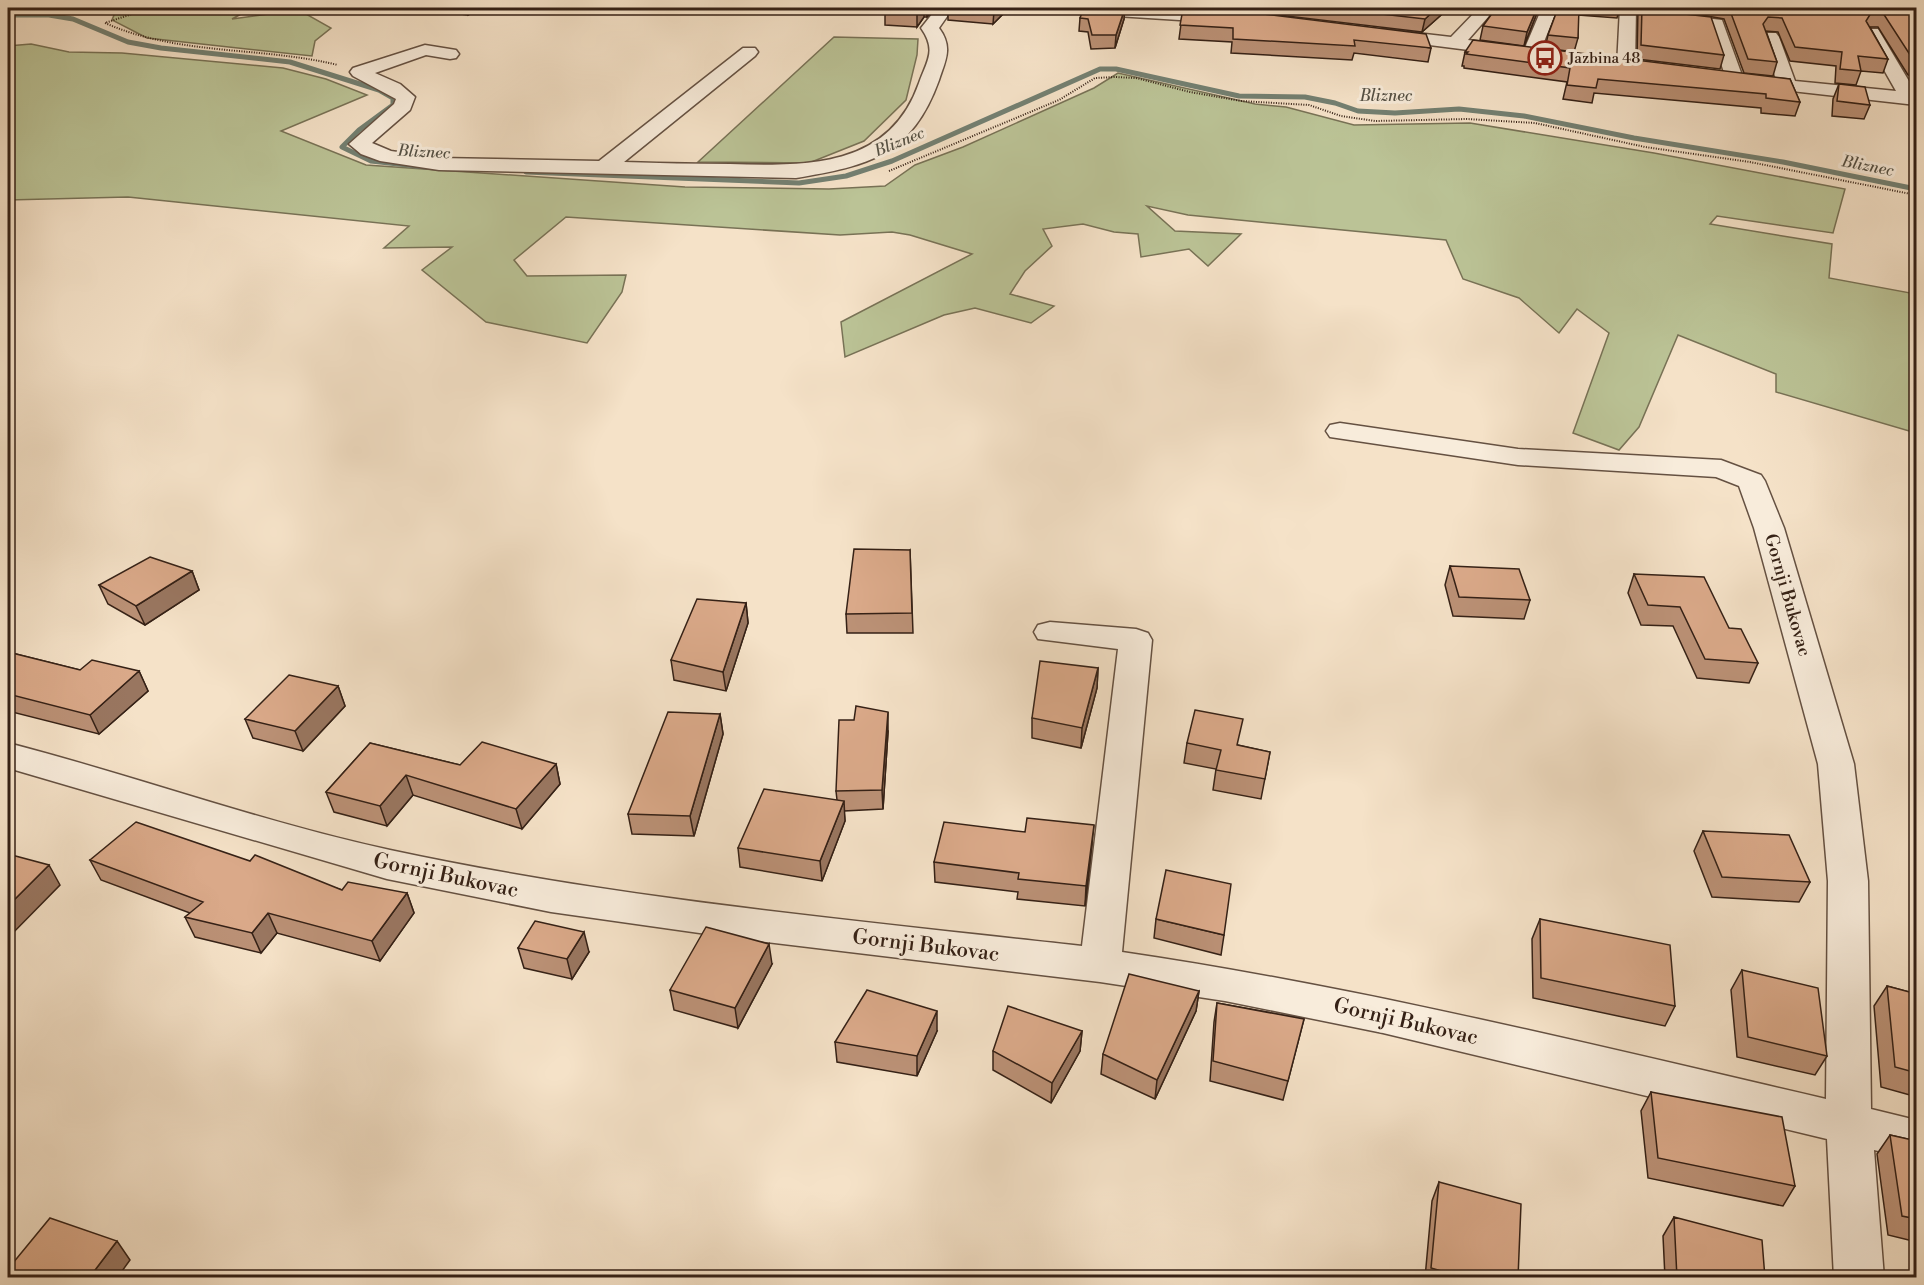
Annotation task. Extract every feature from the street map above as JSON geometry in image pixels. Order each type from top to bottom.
[{"type":"street","points":[[359,72],[393,87],[406,97],[403,106],[359,144],[368,151],[394,158],[439,164],[796,172],[854,161],[884,147],[900,133],[917,112],[941,52],[938,38],[930,28],[945,8]]},
{"type":"street","points":[[1069,8],[1153,10],[1247,19]]},
{"type":"street","points":[[1455,43],[1488,8]]},
{"type":"street","points":[[1604,63],[1632,67],[1628,8]]},
{"type":"street","points":[[1671,8],[1681,25],[1716,24],[1735,80]]},
{"type":"street","points":[[1364,32],[1539,54],[1546,14]]},
{"type":"street","points":[[1872,33],[1913,99]]},
{"type":"street","points":[[1770,37],[1788,86]]},
{"type":"street","points":[[359,72],[425,50],[450,54]]},
{"type":"street","points":[[604,168],[749,52]]},
{"type":"street","points":[[640,115],[687,82],[701,66]]},
{"type":"street","points":[[1715,77],[1913,99]]},
{"type":"street","points":[[566,167],[594,147]]},
{"type":"street","name":"Gornji Bukovac","points":[[1340,430],[1518,457],[1722,469],[1751,481],[1769,528],[1836,764],[1848,881],[1849,1123]]},
{"type":"street","points":[[1050,632],[1136,639],[1100,965]]},
{"type":"street","name":"Gornji Bukovac","points":[[8,756],[387,864],[551,897],[749,924],[1100,965],[1236,986],[1383,1015],[1917,1140]]},
{"type":"street","points":[[1849,1123],[1859,1278]]},
{"type":"path","points":[[150,8],[105,23],[125,34],[147,39],[313,59],[359,72]]},
{"type":"path","points":[[881,172],[892,171],[954,142],[1059,100],[1095,78],[1116,77],[1136,78],[1190,92],[1241,101],[1309,105],[1341,116],[1375,122],[1467,118],[1535,123],[1645,147],[1750,162],[1917,195]]},
{"type":"green space","points":[[117,8],[252,8],[232,19],[299,10],[331,28],[315,41],[312,56],[147,38],[112,20]]},
{"type":"green space","points":[[834,37],[918,39],[917,55],[906,100],[864,141],[809,163],[698,162]]},
{"type":"green space","points":[[31,44],[69,52],[122,53],[283,68],[326,79],[367,95],[281,131],[366,165],[685,187],[829,189],[885,186],[915,165],[963,147],[1094,88],[1118,73],[1255,104],[1286,107],[1354,125],[1470,123],[1654,153],[1845,189],[1833,233],[1717,216],[1710,224],[1832,244],[1829,278],[1916,294],[1916,433],[1776,392],[1776,374],[1678,335],[1639,427],[1619,450],[1573,433],[1609,333],[1577,309],[1559,333],[1519,298],[1463,279],[1446,240],[1188,215],[1147,206],[1175,231],[1241,234],[1208,266],[1189,249],[1141,257],[1138,234],[1114,232],[1083,224],[1043,229],[1052,246],[1025,271],[1010,294],[1054,306],[1031,323],[975,308],[944,315],[845,357],[841,322],[972,254],[910,235],[892,232],[840,235],[566,217],[514,260],[527,276],[626,275],[622,292],[587,343],[486,322],[422,270],[452,247],[384,248],[409,226],[128,197],[8,200],[8,46]]},
{"type":"building","points":[[888,8],[921,8],[917,14],[885,12]]},
{"type":"building","points":[[958,8],[997,8],[994,11]]},
{"type":"building","points":[[1084,8],[1125,8],[1116,35],[1092,35],[1088,19],[1080,18]]},
{"type":"building","points":[[1329,8],[1437,8],[1425,19]]},
{"type":"building","points":[[1496,8],[1537,8],[1527,32],[1483,26]]},
{"type":"building","points":[[1558,8],[1579,8],[1578,38],[1548,35]]},
{"type":"building","points":[[1642,8],[1682,8],[1685,14],[1711,17],[1724,55],[1641,45]]},
{"type":"building","points":[[1729,8],[1917,8],[1917,61],[1914,61],[1883,13],[1871,13],[1866,21],[1888,59],[1858,56],[1861,71],[1840,69],[1842,52],[1795,47],[1782,18],[1768,17],[1763,24],[1777,62],[1748,59]]},
{"type":"building","points":[[1183,9],[1263,14],[1426,34],[1431,48],[1354,40],[1355,46],[1233,39],[1233,28],[1180,25]]},
{"type":"building","points":[[1473,40],[1790,79],[1800,102],[1766,98],[1766,94],[1598,79],[1596,88],[1567,85],[1570,68],[1466,54]]},
{"type":"building","points":[[1839,84],[1865,87],[1870,105],[1837,101]]},
{"type":"building","points":[[854,549],[910,550],[912,613],[846,614]]},
{"type":"building","points":[[150,557],[192,571],[136,606],[99,585]]},
{"type":"building","points":[[1450,566],[1519,569],[1530,600],[1459,597]]},
{"type":"building","points":[[1634,574],[1704,577],[1729,628],[1741,629],[1758,663],[1705,659],[1680,607],[1648,605]]},
{"type":"building","points":[[697,599],[746,603],[723,672],[671,660]]},
{"type":"building","points":[[8,652],[80,670],[92,660],[139,671],[90,715],[8,694]]},
{"type":"building","points":[[1040,661],[1098,668],[1082,728],[1032,718]]},
{"type":"building","points":[[289,675],[338,686],[295,731],[245,719]]},
{"type":"building","points":[[856,706],[888,712],[882,790],[836,791],[839,720],[854,720]]},
{"type":"building","points":[[1195,710],[1243,719],[1237,745],[1270,752],[1265,779],[1216,770],[1221,750],[1187,743]]},
{"type":"building","points":[[668,712],[720,714],[690,816],[628,814]]},
{"type":"building","points":[[482,742],[556,764],[516,809],[406,775],[380,806],[326,792],[370,743],[460,765]]},
{"type":"building","points":[[764,789],[844,801],[820,861],[738,848]]},
{"type":"building","points":[[1027,818],[1094,825],[1086,886],[1018,879],[1019,873],[934,862],[944,822],[1025,832]]},
{"type":"building","points":[[136,822],[250,861],[255,855],[342,890],[348,882],[407,893],[372,941],[268,913],[252,933],[185,917],[203,902],[90,860]]},
{"type":"building","points":[[1703,831],[1789,835],[1810,882],[1722,877]]},
{"type":"building","points":[[8,854],[49,865],[8,906]]},
{"type":"building","points":[[1166,870],[1231,884],[1224,935],[1156,919]]},
{"type":"building","points":[[1540,919],[1670,945],[1675,1006],[1541,978]]},
{"type":"building","points":[[535,921],[584,932],[567,959],[518,948]]},
{"type":"building","points":[[706,927],[769,944],[735,1008],[670,990]]},
{"type":"building","points":[[1742,970],[1818,988],[1827,1056],[1748,1037]]},
{"type":"building","points":[[1129,974],[1199,991],[1157,1080],[1103,1054]]},
{"type":"building","points":[[1887,986],[1917,994],[1917,1073],[1895,1067]]},
{"type":"building","points":[[867,990],[937,1011],[917,1056],[835,1042]]},
{"type":"building","points":[[1217,1003],[1304,1019],[1288,1081],[1213,1061]]},
{"type":"building","points":[[1008,1006],[1082,1031],[1052,1083],[993,1051]]},
{"type":"building","points":[[1651,1092],[1782,1117],[1795,1186],[1658,1158]]},
{"type":"building","points":[[1890,1135],[1917,1141],[1917,1219],[1902,1216]]},
{"type":"building","points":[[1439,1182],[1521,1204],[1518,1278],[1466,1278],[1431,1268]]},
{"type":"building","points":[[1674,1217],[1762,1240],[1765,1278],[1677,1278]]},
{"type":"building","points":[[50,1218],[117,1241],[89,1278],[8,1278],[8,1269]]},
{"type":"waterway","name":"Bliznec","points":[[8,15],[49,15],[73,19],[128,42],[161,48],[290,62],[379,90],[393,98],[393,105],[359,130],[342,147],[371,161],[425,167]]},
{"type":"waterway","name":"Bliznec","points":[[526,172],[799,183],[846,176],[892,161],[1100,69],[1116,69],[1239,96],[1305,97],[1335,103],[1358,111],[1395,113],[1459,109],[1524,116],[1634,138],[1783,162],[1916,189]]},
{"type":"place","name":"Jazbina 48","points":[[1545,58]]}]
